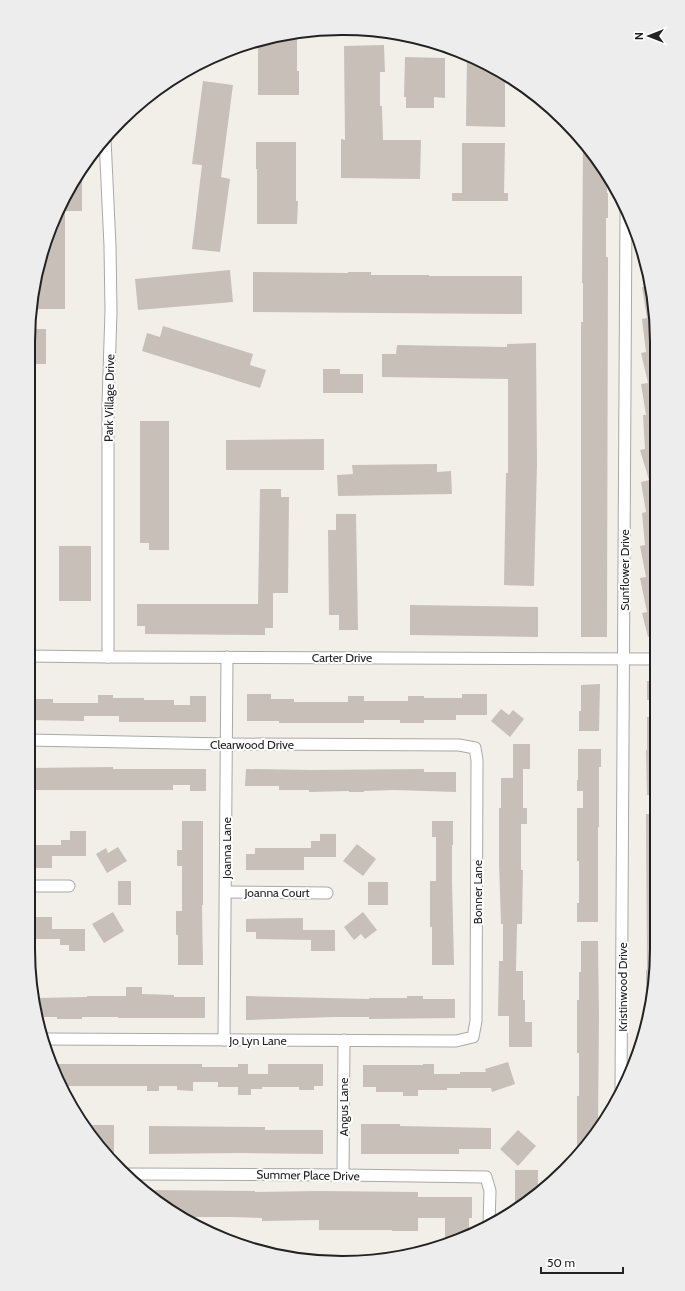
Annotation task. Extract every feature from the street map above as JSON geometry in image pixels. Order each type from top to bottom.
[{"type":"street","name":"Park Village Drive","points":[[105,148],[110,246],[111,311],[108,404],[108,657]]},
{"type":"street","name":"Sunflower Drive","points":[[622,930],[626,223]]},
{"type":"street","name":"Carter Drive","points":[[35,656],[650,659]]},
{"type":"street","name":"Joanna Lane","points":[[224,1040],[227,657]]},
{"type":"street","name":"Clearwood Drive","points":[[35,740],[226,744],[459,745],[475,748]]},
{"type":"street","name":"Bonner Lane","points":[[473,1037],[476,1021],[477,760],[475,748]]},
{"type":"street","points":[[35,886],[69,886]]},
{"type":"street","name":"Joanna Court","points":[[226,892],[328,893]]},
{"type":"street","name":"Kristinwood Drive","points":[[621,1078],[622,930]]},
{"type":"street","name":"Jo Lyn Lane","points":[[48,1039],[456,1041],[473,1037]]},
{"type":"street","name":"Angus Lane","points":[[343,1175],[344,1040]]},
{"type":"street","name":"Summer Place Drive","points":[[134,1174],[486,1177],[490,1191],[489,1219]]},
{"type":"building","points":[[297,39],[299,95],[258,95],[258,47]]},
{"type":"building","points":[[384,45],[385,72],[380,72],[380,106],[382,106],[383,140],[421,140],[420,179],[341,178],[341,139],[345,140],[344,46]]},
{"type":"building","points":[[405,57],[445,58],[445,98],[434,97],[434,108],[406,108],[406,97],[404,97]]},
{"type":"building","points":[[467,61],[505,82],[505,127],[466,126]]},
{"type":"building","points":[[203,81],[233,85],[221,177],[230,179],[220,252],[192,249],[202,165],[192,164]]},
{"type":"building","points":[[256,142],[296,142],[296,201],[298,201],[297,224],[257,224]]},
{"type":"building","points":[[462,143],[505,143],[504,193],[508,193],[508,201],[452,201],[452,193],[462,193]]},
{"type":"building","points":[[583,151],[607,186],[608,193],[608,218],[606,218],[606,257],[608,257],[607,637],[581,637]]},
{"type":"building","points":[[82,180],[82,211],[65,211],[65,309],[37,309],[45,263],[51,244],[67,206]]},
{"type":"building","points":[[230,270],[233,302],[138,310],[135,279]]},
{"type":"building","points":[[253,272],[371,272],[371,275],[522,276],[522,314],[253,312]]},
{"type":"building","points":[[642,287],[645,287],[647,302],[650,342],[650,636],[648,637],[642,613],[647,612],[640,578],[646,577],[640,546],[645,545],[642,513],[646,512],[641,482],[649,480],[640,450],[645,449],[643,415],[646,415],[641,384],[648,383],[641,353],[646,352],[642,319],[647,318]]},
{"type":"building","points":[[163,326],[253,354],[250,365],[266,370],[260,388],[142,351],[147,333],[160,337]]},
{"type":"building","points":[[36,329],[46,329],[46,364],[35,364]]},
{"type":"building","points":[[536,343],[537,464],[534,586],[504,585],[506,473],[508,473],[508,379],[382,377],[382,354],[396,354],[397,345],[507,347],[507,344]]},
{"type":"building","points":[[323,369],[340,369],[340,374],[363,374],[363,393],[323,393]]},
{"type":"building","points":[[140,421],[169,421],[169,550],[149,550],[149,543],[140,543]]},
{"type":"building","points":[[324,439],[324,470],[226,470],[226,440]]},
{"type":"building","points":[[437,464],[437,472],[451,471],[452,494],[338,496],[337,475],[353,474],[352,465]]},
{"type":"building","points":[[260,489],[281,489],[281,497],[289,497],[288,593],[273,593],[273,628],[265,628],[265,635],[145,634],[145,626],[137,626],[137,604],[258,604]]},
{"type":"building","points":[[336,514],[356,514],[358,630],[339,630],[339,615],[329,615],[328,530],[336,530]]},
{"type":"building","points":[[59,546],[91,546],[91,601],[59,601]]},
{"type":"building","points":[[410,605],[538,607],[538,637],[410,635]]},
{"type":"building","points":[[647,681],[650,681],[650,700],[647,700]]},
{"type":"building","points":[[600,684],[599,731],[579,731],[581,685]]},
{"type":"building","points":[[247,694],[271,694],[271,699],[294,699],[294,702],[348,702],[348,696],[364,696],[364,701],[408,701],[408,696],[424,696],[424,698],[462,698],[462,694],[487,694],[487,715],[456,715],[456,720],[424,720],[424,723],[400,723],[400,720],[364,720],[364,723],[279,723],[279,721],[247,721]]},
{"type":"building","points":[[98,695],[113,695],[113,698],[174,700],[174,705],[190,705],[190,696],[206,696],[206,722],[119,722],[119,716],[84,716],[84,721],[35,720],[35,699],[53,699],[53,703],[98,703]]},
{"type":"building","points":[[501,709],[509,715],[513,710],[524,719],[510,737],[491,721]]},
{"type":"building","points":[[647,717],[650,717],[650,795],[647,795]]},
{"type":"building","points":[[513,744],[530,744],[530,769],[523,769],[523,808],[527,808],[527,824],[521,824],[521,870],[523,870],[522,924],[517,924],[516,971],[523,971],[525,1022],[532,1022],[532,1047],[509,1047],[509,1016],[498,1016],[499,961],[503,961],[503,924],[501,924],[499,863],[499,808],[501,808],[501,778],[513,778]]},
{"type":"building","points":[[578,749],[601,749],[601,767],[599,767],[598,922],[577,922],[577,903],[579,903],[579,861],[577,861],[577,808],[583,808],[583,791],[577,791]]},
{"type":"building","points":[[113,767],[113,769],[206,769],[206,791],[190,791],[190,785],[173,785],[173,790],[35,790],[35,768]]},
{"type":"building","points":[[246,769],[424,769],[424,772],[456,772],[456,792],[394,790],[364,792],[309,792],[309,790],[279,790],[279,786],[245,786]]},
{"type":"building","points":[[646,814],[650,814],[650,948],[646,995]]},
{"type":"building","points":[[182,821],[203,821],[203,965],[178,965],[176,911],[182,911],[182,866],[177,866],[177,850],[182,850]]},
{"type":"building","points":[[432,821],[453,821],[452,881],[454,965],[432,965],[430,881],[436,881],[436,837],[432,837]]},
{"type":"building","points":[[70,831],[86,831],[86,856],[52,856],[52,868],[35,868],[35,845],[61,845],[61,840],[70,840]]},
{"type":"building","points":[[320,834],[336,834],[336,857],[304,857],[304,870],[246,870],[246,854],[255,854],[255,848],[311,848],[311,841],[320,841]]},
{"type":"building","points":[[357,844],[376,859],[363,876],[343,861]]},
{"type":"building","points":[[118,847],[127,861],[107,873],[96,854],[106,848],[108,853]]},
{"type":"building","points":[[118,881],[131,881],[131,905],[118,905]]},
{"type":"building","points":[[368,882],[388,882],[388,905],[368,905]]},
{"type":"building","points":[[113,912],[124,931],[104,943],[92,924]]},
{"type":"building","points":[[363,912],[377,930],[365,939],[361,934],[354,940],[344,927]]},
{"type":"building","points":[[35,917],[52,917],[52,929],[85,929],[85,951],[69,951],[69,945],[60,945],[60,939],[35,939]]},
{"type":"building","points":[[303,918],[303,930],[335,930],[335,951],[311,951],[311,940],[256,939],[256,932],[246,932],[246,919]]},
{"type":"building","points":[[581,941],[598,941],[598,1119],[577,1147],[579,1053],[577,1053],[577,1000],[579,1000],[579,972],[581,972]]},
{"type":"building","points":[[126,987],[142,987],[142,994],[174,995],[174,997],[205,997],[205,1018],[82,1017],[82,1019],[57,1019],[57,1017],[43,1017],[39,998],[87,996],[126,996]]},
{"type":"building","points":[[246,996],[369,999],[423,996],[423,999],[455,999],[455,1018],[369,1019],[369,1017],[333,1017],[246,1020]]},
{"type":"building","points":[[508,1062],[515,1084],[492,1092],[491,1088],[447,1088],[447,1090],[418,1090],[418,1096],[403,1096],[403,1092],[376,1092],[376,1087],[363,1087],[363,1065],[434,1064],[434,1074],[460,1074],[460,1072],[486,1072],[485,1069]]},
{"type":"building","points":[[58,1064],[202,1064],[202,1067],[238,1067],[238,1064],[248,1064],[248,1074],[268,1074],[268,1064],[323,1064],[323,1086],[314,1086],[314,1090],[299,1090],[299,1087],[262,1087],[262,1089],[251,1089],[251,1095],[238,1095],[238,1087],[218,1087],[218,1082],[193,1082],[193,1091],[177,1090],[177,1086],[159,1086],[159,1091],[147,1091],[147,1086],[68,1086]]},
{"type":"building","points":[[361,1124],[491,1128],[491,1149],[459,1149],[459,1154],[361,1154]]},
{"type":"building","points":[[91,1125],[114,1125],[114,1154],[99,1136]]},
{"type":"building","points":[[149,1126],[265,1127],[265,1130],[323,1130],[323,1154],[149,1154]]},
{"type":"building","points":[[518,1130],[536,1146],[518,1166],[500,1149]]},
{"type":"building","points":[[515,1170],[538,1170],[538,1186],[515,1203]]},
{"type":"building","points":[[153,1190],[418,1192],[418,1197],[472,1197],[472,1218],[469,1218],[469,1229],[445,1239],[445,1218],[418,1218],[418,1231],[392,1231],[319,1230],[319,1220],[262,1221],[262,1218],[196,1218],[189,1215]]}]
